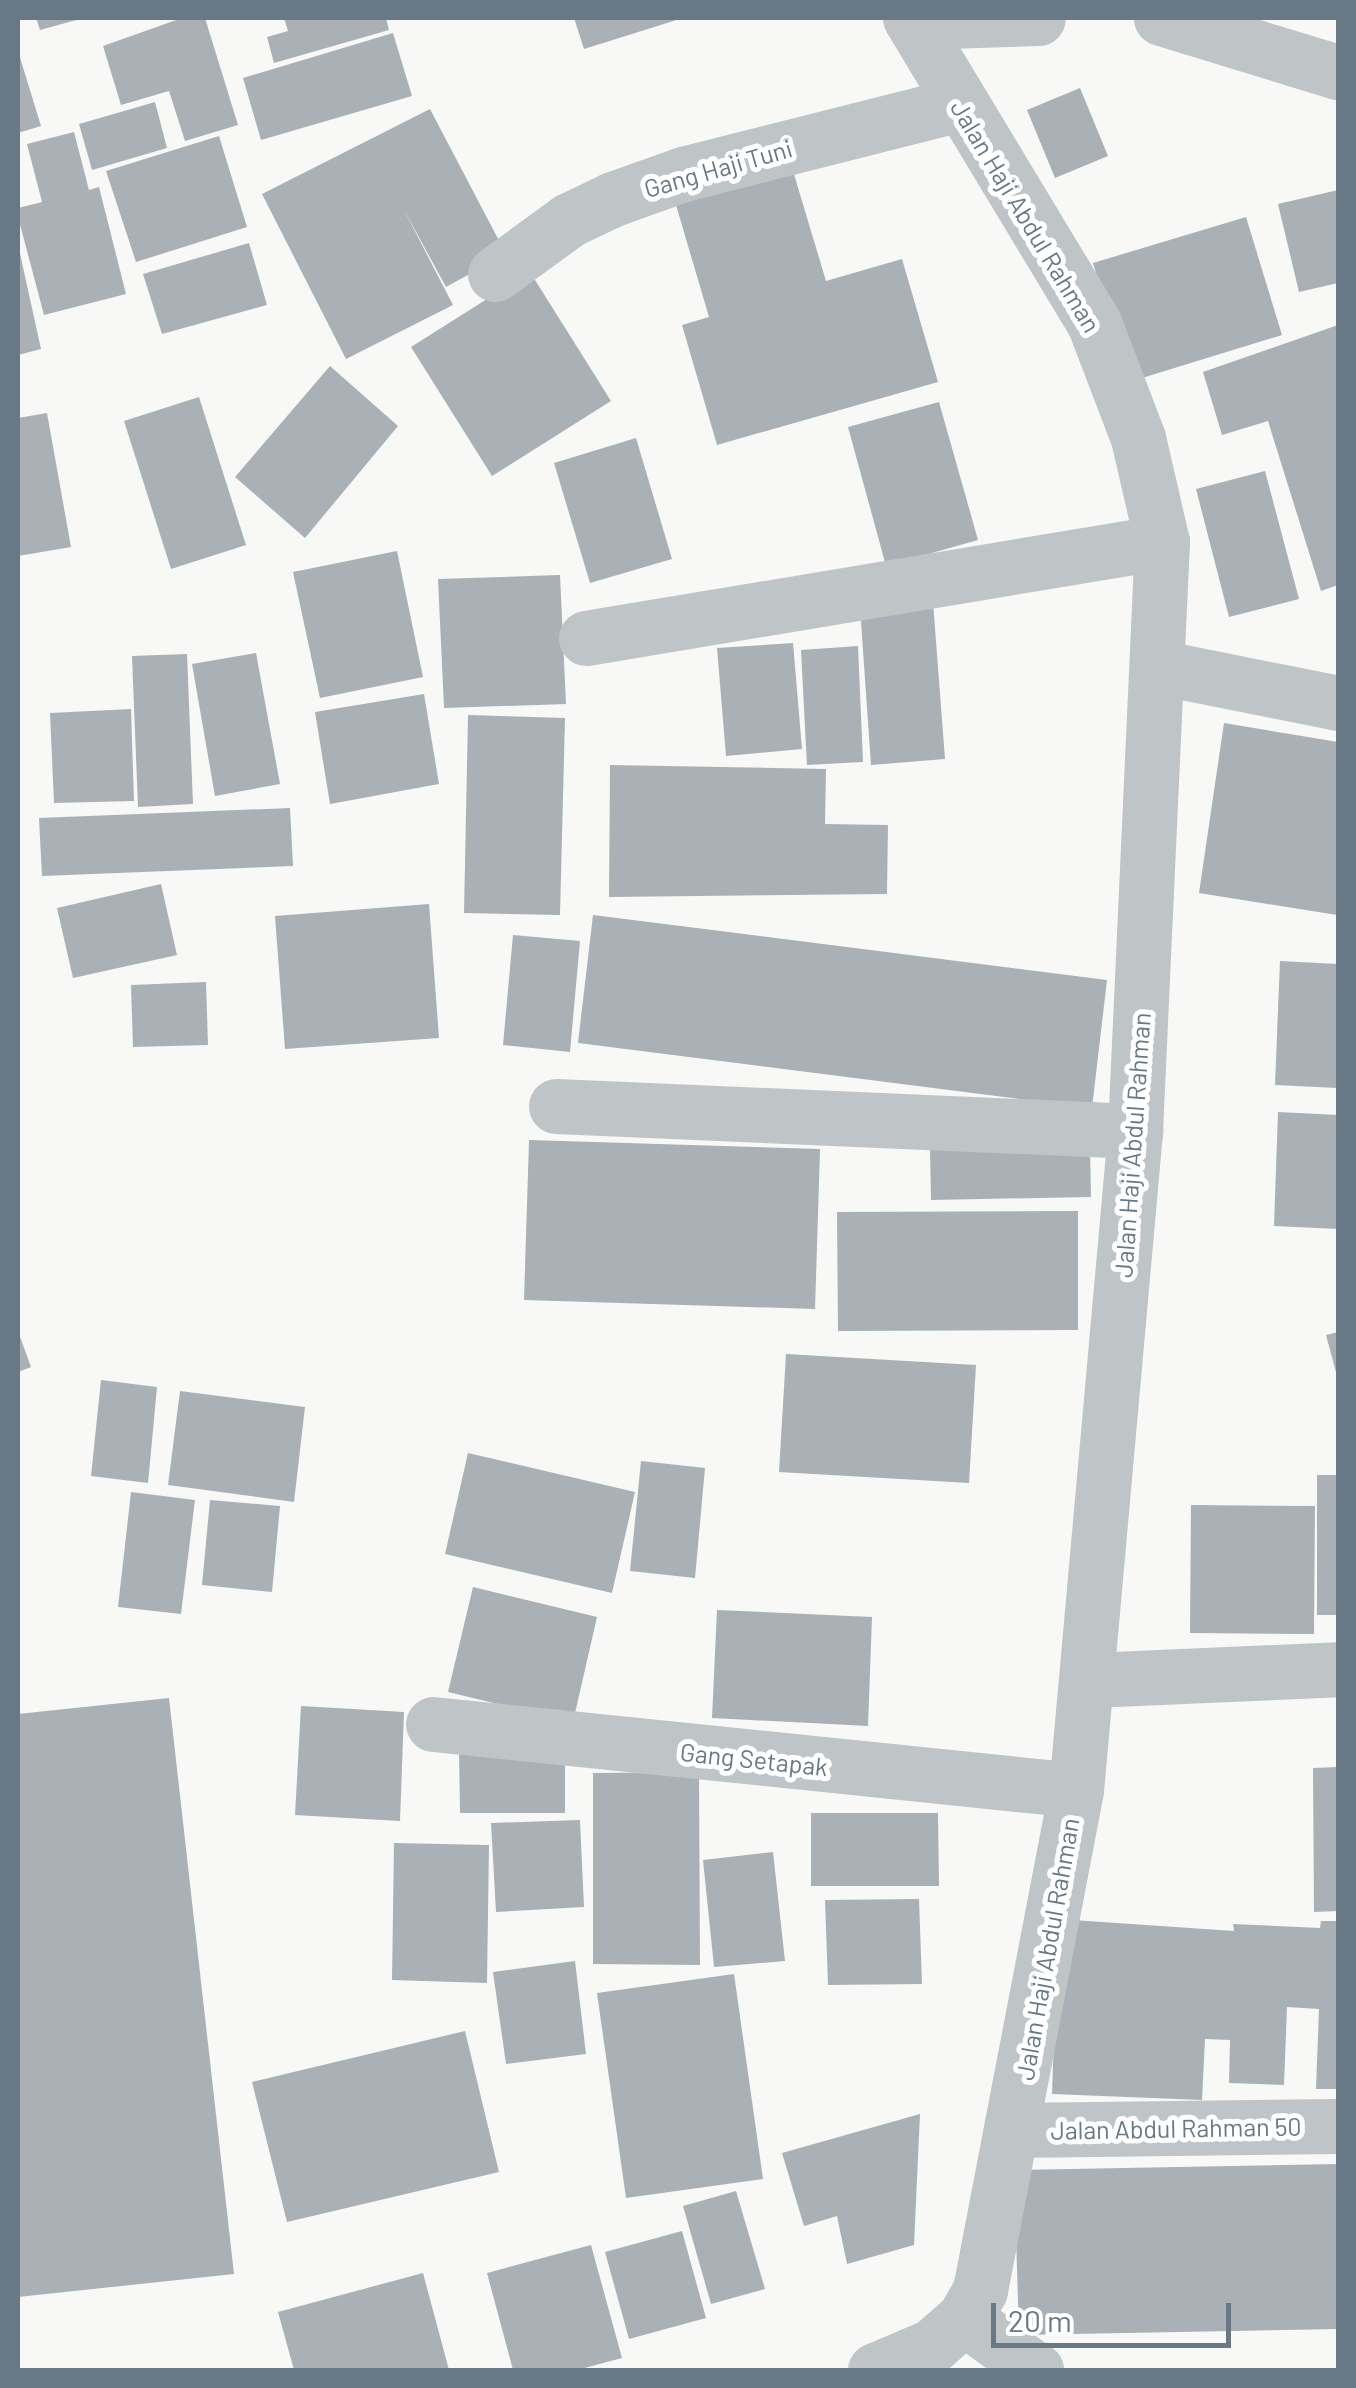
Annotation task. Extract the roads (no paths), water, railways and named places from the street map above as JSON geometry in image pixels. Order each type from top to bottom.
[{"type":"street","points":[[912,20],[1038,18]]},
{"type":"street","points":[[1161,18],[1338,72]]},
{"type":"street","name":"Jalan Haji Abdul Rahman","points":[[876,2370],[932,2346],[964,2318],[980,2290],[1076,1790],[1091,1680],[1135,1131],[1162,542],[1138,438],[1094,323],[912,20]]},
{"type":"street","name":"Gang Haji Tuni","points":[[494,274],[569,220],[613,199],[683,174],[960,104]]},
{"type":"street","points":[[586,638],[1162,542]]},
{"type":"street","points":[[1158,667],[1338,703]]},
{"type":"street","points":[[556,1106],[1135,1131]]},
{"type":"street","points":[[1091,1680],[1338,1669]]},
{"type":"street","name":"Gang Setapak","points":[[433,1724],[1076,1790]]},
{"type":"street","name":"Jalan Abdul Rahman 50","points":[[1013,2130],[1338,2126]]},
{"type":"street","points":[[964,2318],[1036,2370]]}]
